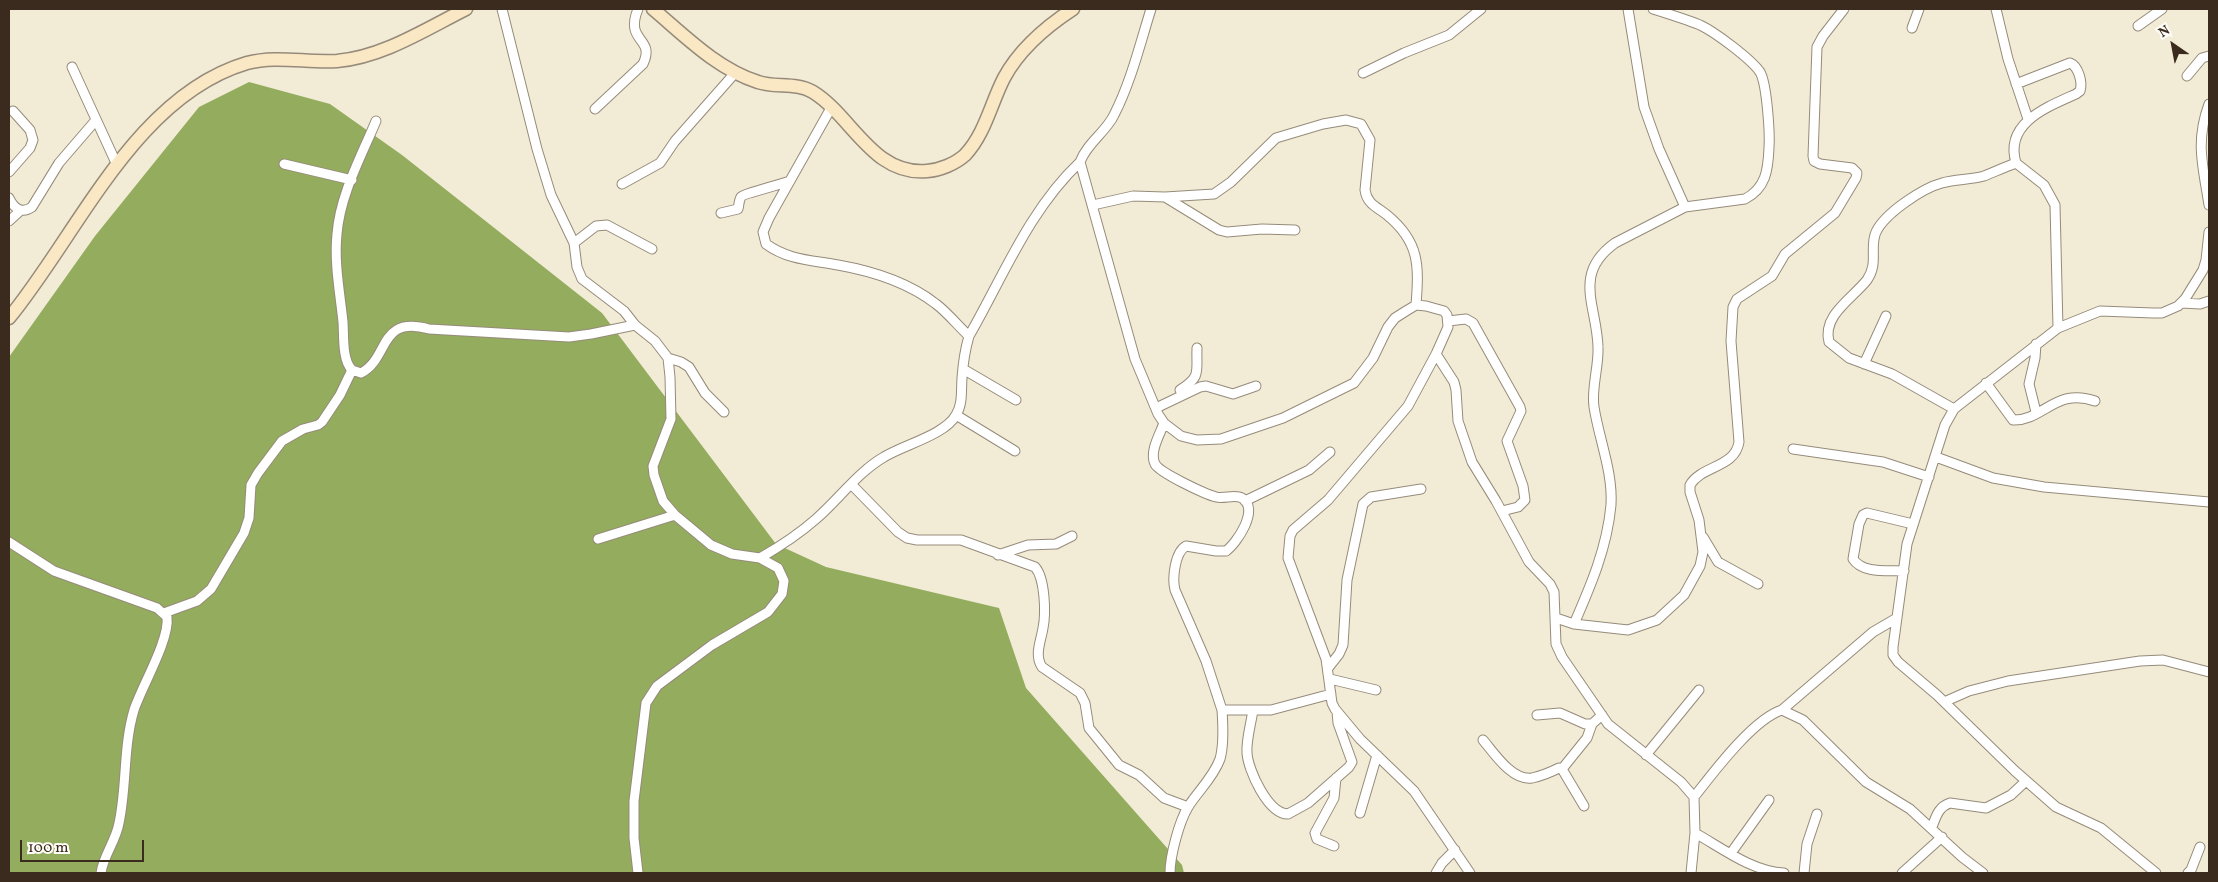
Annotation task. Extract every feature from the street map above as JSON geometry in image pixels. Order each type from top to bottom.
[{"type":"main road","points":[[9,318],[46,269],[117,165],[158,118],[185,95],[217,76],[246,64],[273,58],[338,61],[373,53],[466,9]]},
{"type":"main road","points":[[653,9],[735,73],[760,83],[798,86],[812,91],[831,108],[862,142],[890,162],[905,168],[923,171],[936,170],[963,156],[974,143],[1006,76],[1014,64],[1046,29],[1073,9]]},
{"type":"street","points":[[502,9],[551,195],[574,243],[577,267],[582,278],[613,301],[635,325],[654,341],[668,358],[689,367],[705,393],[724,412]]},
{"type":"street","points":[[595,109],[643,64],[647,56],[647,49],[635,32],[634,26],[638,9]]},
{"type":"street","points":[[760,558],[815,520],[869,467],[882,458],[934,433],[948,424],[956,415],[961,403],[963,369],[969,336],[1010,256],[1029,227],[1068,173],[1080,162],[1086,151],[1115,115],[1151,9]]},
{"type":"street","points":[[1363,73],[1404,53],[1449,35],[1481,9]]},
{"type":"street","points":[[1628,9],[1644,107],[1659,149],[1685,207]]},
{"type":"street","points":[[1574,624],[1596,574],[1606,540],[1610,506],[1608,473],[1594,407],[1598,345],[1590,299],[1590,274],[1608,249],[1685,207],[1745,200],[1764,182],[1768,171],[1770,140],[1760,73],[1752,63],[1705,28],[1653,9]]},
{"type":"street","points":[[1556,618],[1574,624],[1621,630],[1648,624],[1657,620],[1684,595],[1702,560],[1700,520],[1690,492],[1690,485],[1697,477],[1730,459],[1738,450],[1739,442],[1730,341],[1733,307],[1738,299],[1772,276],[1785,254],[1835,213],[1856,178],[1857,173],[1852,168],[1820,164],[1814,161],[1813,156],[1817,47],[1844,9]]},
{"type":"street","points":[[1912,28],[1919,9]]},
{"type":"street","points":[[1996,9],[2005,50],[2028,119]]},
{"type":"street","points":[[2138,26],[2162,9]]},
{"type":"street","points":[[2187,76],[2202,58],[2209,56]]},
{"type":"street","points":[[2016,84],[2066,64],[2073,64],[2076,67],[2081,84],[2080,91],[2028,119],[2015,140],[2016,163],[2044,185],[2055,206],[2058,328]]},
{"type":"street","points":[[72,67],[117,165]]},
{"type":"street","points":[[622,184],[660,163],[675,141],[735,73]]},
{"type":"street","points":[[2209,104],[2200,140],[2200,155],[2209,205]]},
{"type":"street","points":[[831,108],[763,232],[766,244],[791,258],[839,265],[906,285],[938,305],[969,336]]},
{"type":"street","points":[[9,172],[30,148],[33,140],[30,130],[13,111]]},
{"type":"street","points":[[9,198],[15,207],[20,210],[27,210],[32,206],[59,163],[96,120]]},
{"type":"street","points":[[1094,205],[1133,196],[1165,197],[1214,194],[1231,182],[1276,138],[1323,124],[1346,120],[1356,121],[1365,128],[1370,140],[1365,190],[1366,198],[1399,226],[1407,235],[1415,252],[1418,274],[1416,306]]},
{"type":"street","points":[[376,121],[340,212],[337,243],[347,363],[352,370],[361,373],[368,369],[384,343],[393,332],[402,327],[420,326],[446,330],[569,337],[635,325]]},
{"type":"street","points":[[1080,162],[1094,205],[1135,359],[1164,423],[1181,436],[1197,440],[1221,439],[1283,418],[1354,383],[1373,358],[1395,318],[1416,306],[1426,306],[1444,311],[1448,320],[1448,327],[1414,397],[1400,418],[1328,500],[1312,516],[1299,524],[1290,536],[1288,558],[1328,668],[1332,703],[1337,712],[1360,740],[1414,791],[1470,873]]},
{"type":"street","points":[[1954,409],[1892,374],[1844,355],[1832,346],[1827,336],[1841,305],[1866,281],[1874,266],[1875,236],[1879,228],[1902,204],[1938,184],[1983,176],[2016,163]]},
{"type":"street","points":[[284,164],[352,180]]},
{"type":"street","points":[[721,213],[738,209],[743,195],[790,181]]},
{"type":"street","points":[[1165,197],[1219,230],[1227,232],[1295,230]]},
{"type":"street","points":[[9,221],[20,210]]},
{"type":"street","points":[[574,243],[596,226],[607,224],[652,249]]},
{"type":"street","points":[[2182,303],[2203,270],[2209,232]]},
{"type":"street","points":[[2156,873],[2101,828],[2056,807],[2026,781],[1894,655],[1897,618],[1907,544],[1946,425],[1954,409],[2058,328],[2100,311],[2162,313],[2182,303],[2200,304],[2209,301]]},
{"type":"street","points":[[1864,364],[1886,316]]},
{"type":"street","points":[[1448,320],[1466,319],[1473,323],[1520,407],[1521,411],[1507,441],[1523,486],[1525,500],[1518,506],[1502,511]]},
{"type":"street","points":[[2036,344],[2029,384],[2036,412]]},
{"type":"street","points":[[1175,398],[1181,390],[1194,381],[1196,376],[1197,348]]},
{"type":"street","points":[[1436,354],[1454,382],[1458,421],[1467,451],[1529,562],[1550,584],[1556,600],[1558,650],[1616,731],[1685,786],[1694,797],[1695,833],[1691,873]]},
{"type":"street","points":[[638,873],[633,829],[634,801],[646,703],[657,686],[712,645],[768,612],[782,594],[784,581],[778,568],[760,558],[732,554],[711,545],[675,515],[663,501],[655,481],[653,466],[671,419],[668,358]]},
{"type":"street","points":[[963,369],[1016,400]]},
{"type":"street","points":[[164,613],[197,601],[211,589],[244,533],[250,518],[251,485],[258,473],[282,441],[291,434],[318,426],[322,422],[340,395],[352,370]]},
{"type":"street","points":[[1986,383],[2013,420],[2020,420],[2059,401],[2078,396],[2095,401]]},
{"type":"street","points":[[1156,408],[1200,387],[1206,386],[1233,394],[1256,386]]},
{"type":"street","points":[[956,415],[1016,451]]},
{"type":"street","points":[[1164,423],[1153,457],[1162,472],[1215,497],[1239,497],[1245,501],[1249,510],[1246,524],[1230,548],[1222,552],[1186,546],[1179,553],[1173,584],[1206,661],[1222,710],[1219,760],[1202,789],[1188,807],[1171,859],[1170,873]]},
{"type":"street","points":[[1793,449],[1883,462],[1929,477]]},
{"type":"street","points":[[1245,501],[1308,470],[1330,452]]},
{"type":"street","points":[[1936,457],[1993,478],[2044,487],[2209,502]]},
{"type":"street","points":[[852,485],[906,538],[960,540],[1034,567],[1041,576],[1044,622],[1038,656],[1042,667],[1080,693],[1085,703],[1089,728],[1119,765],[1139,775],[1164,798],[1188,807]]},
{"type":"street","points":[[1328,668],[1339,654],[1343,645],[1347,580],[1363,504],[1371,497],[1421,489]]},
{"type":"street","points":[[1904,571],[1860,567],[1853,559],[1859,524],[1863,515],[1867,513],[1913,524]]},
{"type":"street","points":[[598,539],[675,515]]},
{"type":"street","points":[[1701,533],[1715,558],[1722,566],[1758,584]]},
{"type":"street","points":[[998,554],[1028,545],[1056,544],[1072,536]]},
{"type":"street","points":[[9,542],[54,571],[157,608],[164,613],[168,624],[167,632],[131,720],[124,762],[119,825],[101,873]]},
{"type":"street","points":[[1702,560],[1715,558]]},
{"type":"street","points":[[1694,797],[1739,743],[1772,714],[1782,710],[1873,632],[1897,618]]},
{"type":"street","points":[[1944,702],[1969,691],[2008,681],[2140,660],[2163,660],[2209,672]]},
{"type":"street","points":[[1330,679],[1376,690]]},
{"type":"street","points":[[1646,755],[1699,690]]},
{"type":"street","points":[[1222,710],[1271,710],[1331,694]]},
{"type":"street","points":[[1253,710],[1248,756],[1262,795],[1280,813],[1288,814],[1308,803],[1349,767],[1352,762],[1338,723],[1337,712]]},
{"type":"street","points":[[1782,710],[1803,720],[1866,782],[1910,809],[1932,827],[1962,858],[1983,873]]},
{"type":"street","points":[[1537,715],[1560,713],[1585,724],[1592,724]]},
{"type":"street","points":[[1562,769],[1587,738],[1592,724],[1602,714]]},
{"type":"street","points":[[1483,740],[1508,769],[1522,776],[1534,778],[1559,768],[1562,769]]},
{"type":"street","points":[[1360,813],[1377,755]]},
{"type":"street","points":[[1562,769],[1584,806]]},
{"type":"street","points":[[1334,846],[1317,839],[1315,833],[1334,798],[1336,778]]},
{"type":"street","points":[[1932,827],[1939,810],[1945,805],[1986,808],[2011,796],[2026,781]]},
{"type":"street","points":[[1731,853],[1769,800]]},
{"type":"street","points":[[1804,873],[1806,844],[1817,814]]},
{"type":"street","points":[[1695,833],[1770,872],[1784,873]]},
{"type":"street","points":[[1902,873],[1942,837]]},
{"type":"street","points":[[2188,873],[2191,870],[2200,846]]},
{"type":"street","points":[[1436,873],[1442,863],[1455,850]]},
{"type":"green space","points":[[249,82],[330,104],[402,155],[602,313],[776,544],[826,567],[999,608],[1026,688],[1182,865],[1184,873],[9,873],[9,357],[95,236],[199,107]]}]
